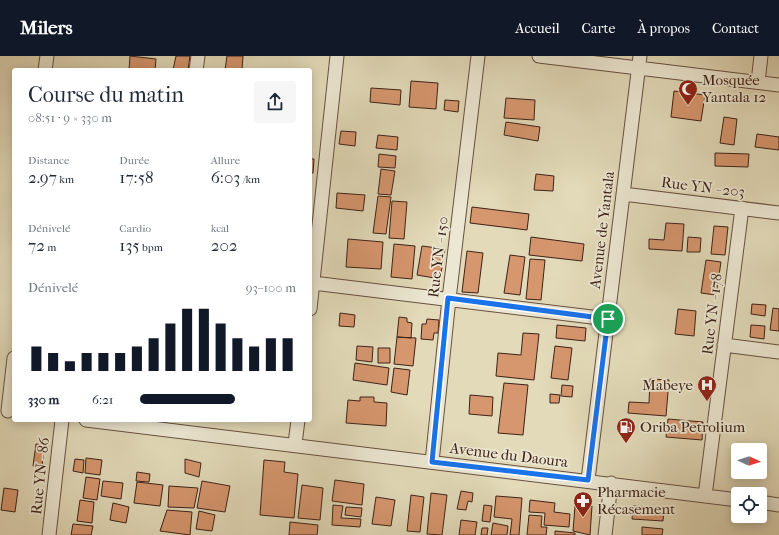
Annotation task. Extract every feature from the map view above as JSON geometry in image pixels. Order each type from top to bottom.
[{"type":"street","points":[[46,68],[47,56]]},
{"type":"street","points":[[196,68],[198,56]]},
{"type":"street","points":[[312,292],[337,56]]},
{"type":"street","name":"Rue YN - 150","points":[[432,462],[448,298],[478,56]]},
{"type":"street","points":[[539,56],[639,62],[779,85]]},
{"type":"street","points":[[758,82],[761,56]]},
{"type":"street","name":"Avenue de Yantala","points":[[588,480],[639,62]]},
{"type":"street","name":"Rue YN - 203","points":[[623,194],[779,213]]},
{"type":"street","name":"Rue YN - 178","points":[[705,496],[742,208]]},
{"type":"street","points":[[313,283],[448,298],[608,319]]},
{"type":"street","points":[[724,345],[779,352]]},
{"type":"street","points":[[7,411],[12,373]]},
{"type":"street","name":"Rue YN - 86","points":[[49,535],[62,422]]},
{"type":"street","name":"Avenue du Daoura","points":[[122,422],[157,424],[432,462],[588,480],[731,499]]},
{"type":"street","points":[[295,444],[298,422]]},
{"type":"street","points":[[604,535],[611,483]]},
{"type":"street","points":[[767,503],[779,505]]},
{"type":"building","points":[[130,56],[156,59],[155,68],[129,68]]},
{"type":"building","points":[[176,56],[190,56],[188,68],[173,68]]},
{"type":"building","points":[[227,56],[243,56],[242,68],[225,68]]},
{"type":"building","points":[[411,81],[438,83],[436,109],[409,107]]},
{"type":"building","points":[[371,88],[401,90],[400,105],[370,102]]},
{"type":"building","name":"Mosquée Yantala 12","points":[[674,91],[705,95],[701,121],[671,117]]},
{"type":"building","points":[[506,98],[535,100],[534,120],[504,118]]},
{"type":"building","points":[[445,100],[459,101],[458,112],[444,110]]},
{"type":"building","points":[[724,117],[737,119],[734,145],[720,143]]},
{"type":"building","points":[[506,122],[540,127],[538,141],[504,135]]},
{"type":"building","points":[[341,131],[356,132],[355,146],[339,144]]},
{"type":"building","points":[[757,134],[779,137],[779,150],[755,147]]},
{"type":"building","points":[[378,135],[398,137],[397,150],[376,148]]},
{"type":"building","points":[[715,153],[749,154],[748,167],[715,166]]},
{"type":"building","points":[[379,154],[396,156],[395,168],[378,167]]},
{"type":"building","points":[[312,159],[314,159],[313,173]]},
{"type":"building","points":[[381,169],[395,171],[391,195],[378,194]]},
{"type":"building","points":[[536,174],[554,176],[553,191],[534,190]]},
{"type":"building","points":[[337,193],[365,195],[363,211],[336,208]]},
{"type":"building","points":[[378,196],[391,197],[386,234],[373,233]]},
{"type":"building","points":[[392,201],[407,202],[404,239],[389,238]]},
{"type":"building","points":[[472,207],[529,214],[527,230],[470,223]]},
{"type":"building","points":[[666,223],[684,224],[682,251],[649,249],[649,239],[664,240]]},
{"type":"building","points":[[714,226],[728,227],[725,255],[711,254]]},
{"type":"building","points":[[531,237],[584,244],[582,261],[529,255]]},
{"type":"building","points":[[688,237],[701,238],[700,252],[687,252]]},
{"type":"building","points":[[348,239],[383,242],[381,269],[346,267]]},
{"type":"building","points":[[394,244],[415,246],[412,279],[391,277]]},
{"type":"building","points":[[422,246],[445,249],[440,279],[417,275]]},
{"type":"building","points":[[467,251],[483,253],[478,293],[462,292]]},
{"type":"building","points":[[510,255],[525,257],[520,295],[504,293]]},
{"type":"building","points":[[530,259],[545,260],[541,300],[526,299]]},
{"type":"building","points":[[706,260],[721,262],[716,295],[701,293]]},
{"type":"building","points":[[752,304],[766,305],[765,316],[751,314]]},
{"type":"building","points":[[773,308],[779,309],[779,331],[770,330]]},
{"type":"building","points":[[678,309],[696,311],[694,336],[675,334]]},
{"type":"building","points":[[340,313],[355,315],[354,327],[339,326]]},
{"type":"building","points":[[399,317],[407,318],[407,322],[412,323],[411,338],[397,337]]},
{"type":"building","points":[[427,319],[439,320],[438,333],[434,333],[433,340],[421,339],[422,324],[426,324]]},
{"type":"building","points":[[557,325],[586,328],[585,341],[556,338]]},
{"type":"building","points":[[751,325],[765,326],[764,339],[750,337]]},
{"type":"building","points":[[523,333],[539,334],[534,380],[496,376],[498,353],[521,355]]},
{"type":"building","points":[[397,337],[416,338],[413,366],[394,364]]},
{"type":"building","points":[[357,346],[373,347],[372,362],[356,360]]},
{"type":"building","points":[[555,346],[572,348],[568,380],[551,378]]},
{"type":"building","points":[[378,348],[390,348],[390,363],[378,363]]},
{"type":"building","points":[[355,363],[389,368],[387,385],[353,380]]},
{"type":"building","points":[[394,368],[410,370],[407,395],[391,392]]},
{"type":"building","points":[[650,379],[669,380],[666,416],[628,413],[629,402],[649,403]]},
{"type":"building","points":[[504,383],[528,385],[523,435],[498,433]]},
{"type":"building","points":[[562,385],[573,386],[572,397],[561,396]]},
{"type":"building","points":[[550,394],[560,395],[559,403],[550,403]]},
{"type":"building","points":[[470,395],[493,397],[492,416],[469,414]]},
{"type":"building","points":[[360,397],[374,397],[374,402],[387,403],[386,426],[346,423],[348,400],[360,401]]},
{"type":"building","points":[[668,419],[703,422],[702,440],[666,437]]},
{"type":"building","points":[[36,444],[44,445],[42,467],[33,466]]},
{"type":"building","points":[[86,458],[102,460],[100,475],[85,473]]},
{"type":"building","points":[[75,459],[84,460],[83,473],[73,471]]},
{"type":"building","points":[[185,459],[201,463],[199,477],[185,473]]},
{"type":"building","points":[[264,460],[285,462],[284,472],[298,474],[294,518],[260,515]]},
{"type":"building","points":[[137,472],[150,474],[149,482],[136,481]]},
{"type":"building","points":[[86,477],[100,479],[97,500],[83,498]]},
{"type":"building","points":[[335,480],[364,484],[362,505],[332,501]]},
{"type":"building","points":[[103,481],[123,483],[121,499],[101,496]]},
{"type":"building","points":[[202,481],[230,486],[225,512],[197,508]]},
{"type":"building","points":[[137,482],[163,485],[160,506],[134,503]]},
{"type":"building","points":[[302,485],[323,488],[320,520],[298,518]]},
{"type":"building","points":[[169,486],[198,488],[194,508],[168,507]]},
{"type":"building","points":[[4,488],[18,490],[15,512],[1,510]]},
{"type":"building","points":[[461,491],[473,493],[472,502],[468,501],[466,510],[457,509]]},
{"type":"building","points":[[431,493],[447,495],[442,535],[427,534]]},
{"type":"building","points":[[411,495],[424,497],[420,532],[407,531]]},
{"type":"building","points":[[496,496],[522,498],[519,535],[510,535],[512,519],[494,517]]},
{"type":"building","points":[[376,497],[395,500],[391,526],[372,524]]},
{"type":"building","points":[[80,500],[94,502],[92,523],[77,521]]},
{"type":"building","points":[[530,500],[555,503],[554,512],[570,514],[569,527],[544,525],[545,513],[529,512]]},
{"type":"building","points":[[113,503],[129,507],[126,523],[110,520]]},
{"type":"building","points":[[333,505],[343,506],[341,518],[361,519],[360,527],[332,525]]},
{"type":"building","points":[[484,505],[492,506],[490,522],[482,521]]},
{"type":"building","name":"Pharmacie Récasement","points":[[575,506],[592,506],[590,535],[573,531]]},
{"type":"building","points":[[633,506],[664,508],[663,521],[632,519]]},
{"type":"building","points":[[346,507],[362,508],[361,517],[345,515]]},
{"type":"building","points":[[167,510],[192,512],[190,535],[160,531]]},
{"type":"building","points":[[199,511],[215,515],[212,531],[196,529]]},
{"type":"building","points":[[529,515],[542,516],[541,527],[547,527],[546,535],[527,535]]},
{"type":"building","points":[[461,520],[477,522],[475,535],[459,535]]},
{"type":"building","points":[[290,522],[318,525],[317,535],[289,535]]},
{"type":"building","points":[[493,523],[508,526],[507,535],[491,535]]},
{"type":"building","points":[[73,524],[93,526],[91,535],[71,535]]},
{"type":"building","points":[[642,527],[663,529],[662,535],[642,535]]},
{"type":"building","points":[[482,528],[488,528],[487,535],[481,535]]},
{"type":"building","points":[[555,531],[575,533],[575,535],[555,535]]},
{"type":"place","name":"Mosquée Yantala 12","points":[[688,106]]},
{"type":"place","name":"Mabeye","points":[[707,402]]},
{"type":"place","name":"Oriba Petrolium","points":[[626,444]]},
{"type":"place","name":"Pharmacie Récasement","points":[[583,518]]},
{"type":"route","points":[[448,298],[608,319],[588,480],[432,462],[448,298]]}]
